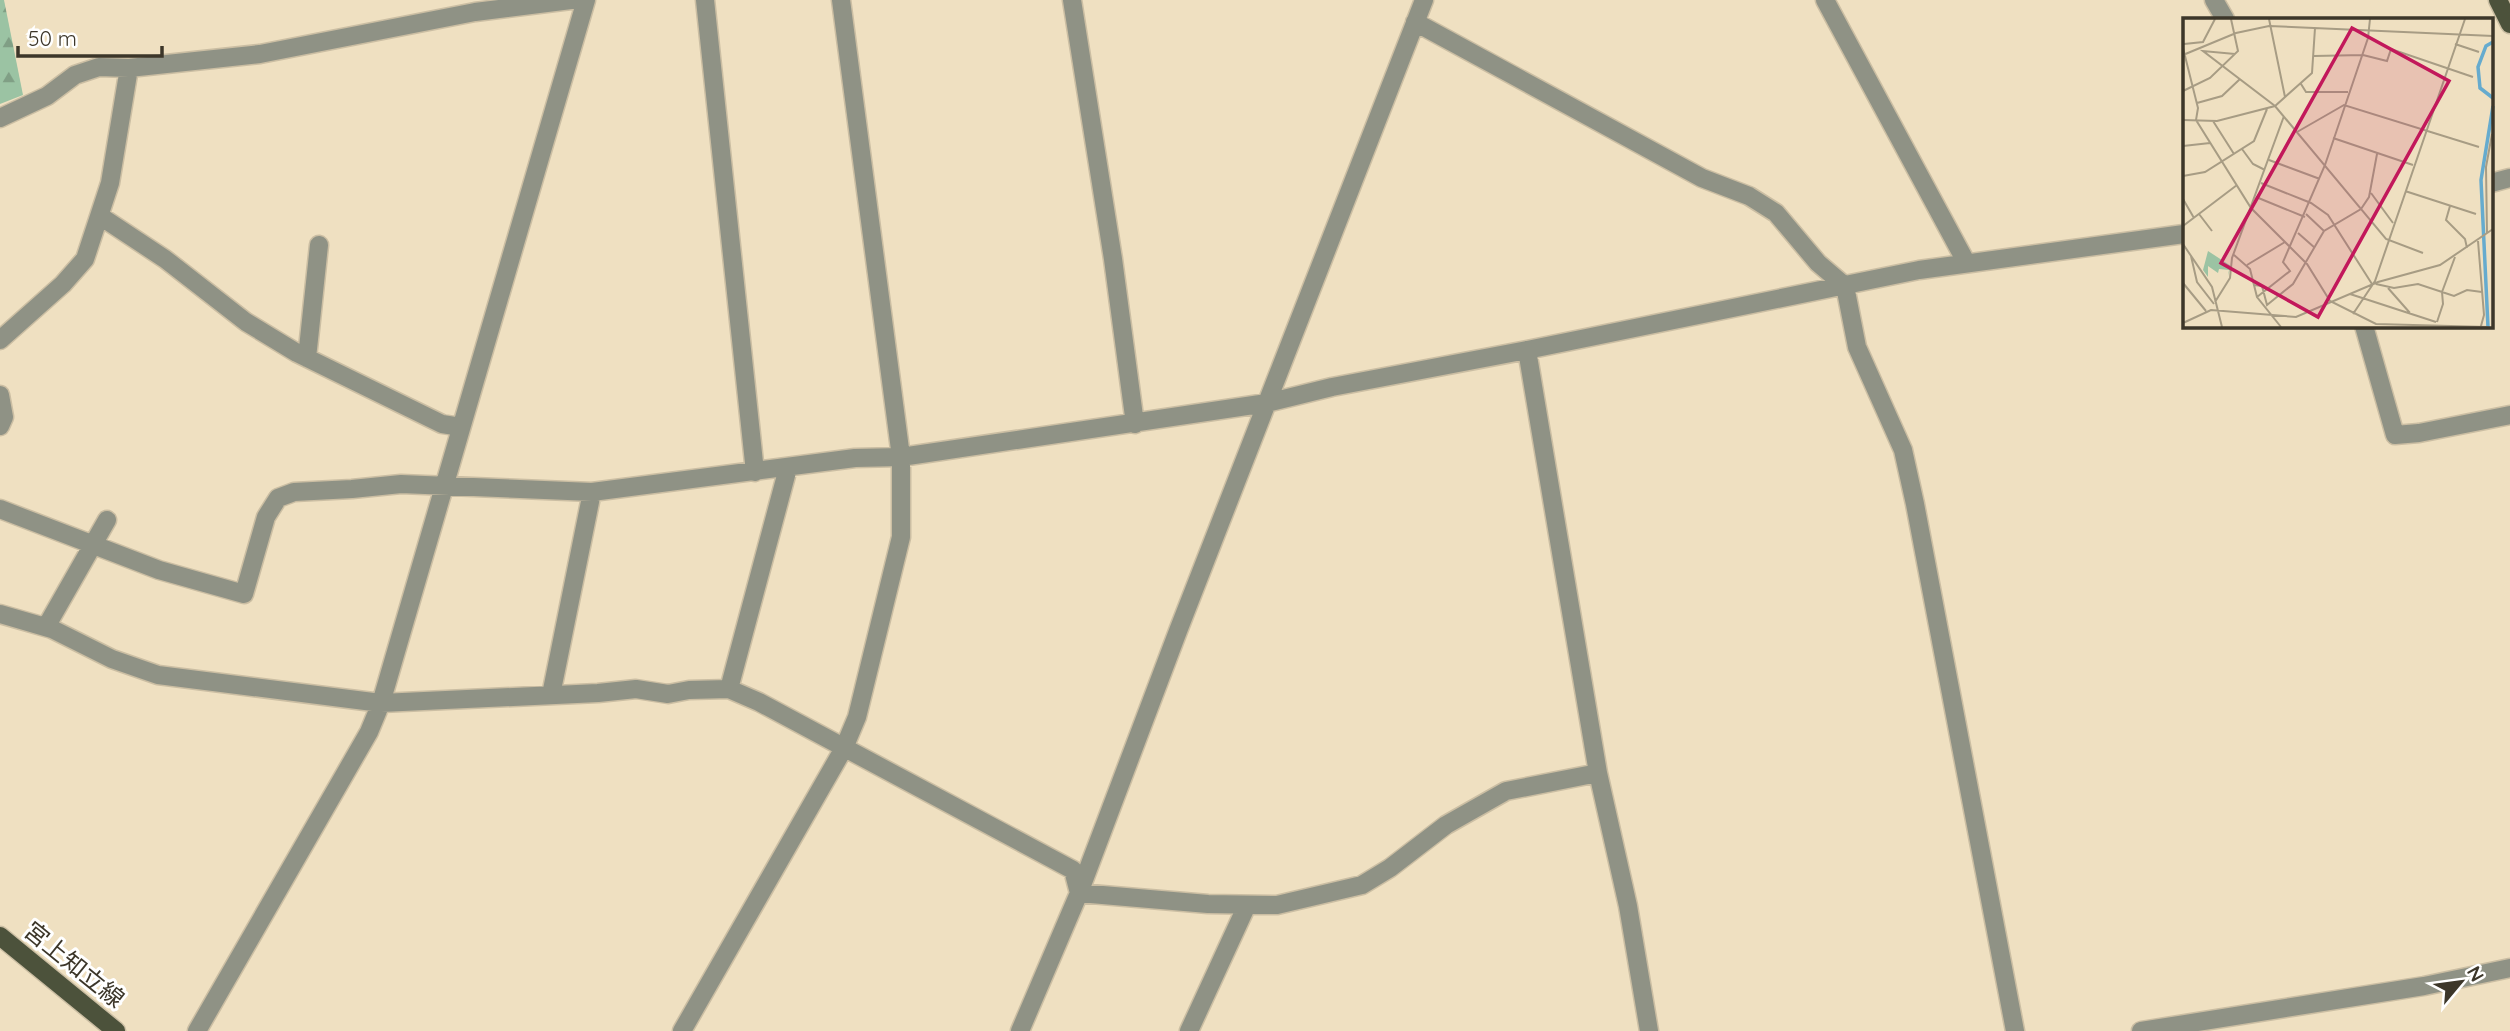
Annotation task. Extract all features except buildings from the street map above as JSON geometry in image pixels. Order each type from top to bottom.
[{"type":"main road","points":[[2498,0],[2510,24]]},
{"type":"main road","name":"宮上知立線","points":[[0,936],[117,1031]]},
{"type":"street","points":[[0,118],[47,96],[75,75],[99,67],[129,68],[260,54],[475,12],[571,0]]},
{"type":"street","points":[[198,1031],[369,732],[381,703],[586,0]]},
{"type":"street","points":[[705,0],[755,472]]},
{"type":"street","points":[[682,1031],[844,748],[857,717],[901,537],[901,457],[841,0]]},
{"type":"street","points":[[1072,0],[1113,259],[1135,424]]},
{"type":"street","points":[[1020,1031],[1079,893],[1424,0]]},
{"type":"street","points":[[1825,0],[1966,262]]},
{"type":"street","points":[[2214,0],[2224,18]]},
{"type":"street","points":[[1415,22],[1702,178],[1749,196],[1776,214],[1818,263],[1845,286],[1857,347],[1903,450],[2015,1031]]},
{"type":"street","points":[[0,340],[63,284],[85,259],[110,183],[129,68]]},
{"type":"street","points":[[2492,183],[2510,178]]},
{"type":"street","points":[[100,216],[165,260],[246,322],[307,358],[442,424],[461,427]]},
{"type":"street","points":[[0,509],[188,580],[244,594],[266,517],[278,498],[293,492],[401,484],[592,492],[855,458],[901,457],[1267,403],[1332,387],[1919,270],[2183,234]]},
{"type":"street","points":[[307,358],[319,245]]},
{"type":"street","points":[[2364,327],[2395,435],[2419,433],[2510,415]]},
{"type":"street","points":[[1527,350],[1598,774],[1628,906],[1649,1031]]},
{"type":"street","points":[[0,396],[4,417],[0,426]]},
{"type":"street","points":[[729,689],[788,468]]},
{"type":"street","points":[[551,695],[592,492]]},
{"type":"street","points":[[46,627],[107,520]]},
{"type":"street","points":[[0,614],[46,627],[113,659],[158,675],[381,703],[636,689],[668,694],[689,690],[729,689],[759,702],[1073,870],[1079,893]]},
{"type":"street","points":[[1079,893],[1208,904],[1278,905],[1310,895],[1362,885],[1390,868],[1446,825],[1506,791],[1598,774]]},
{"type":"street","points":[[1189,1031],[1247,905]]},
{"type":"street","points":[[2141,1031],[2424,986],[2510,968]]},
{"type":"green space","points":[[0,0],[4,0],[23,95],[0,104]]}]
